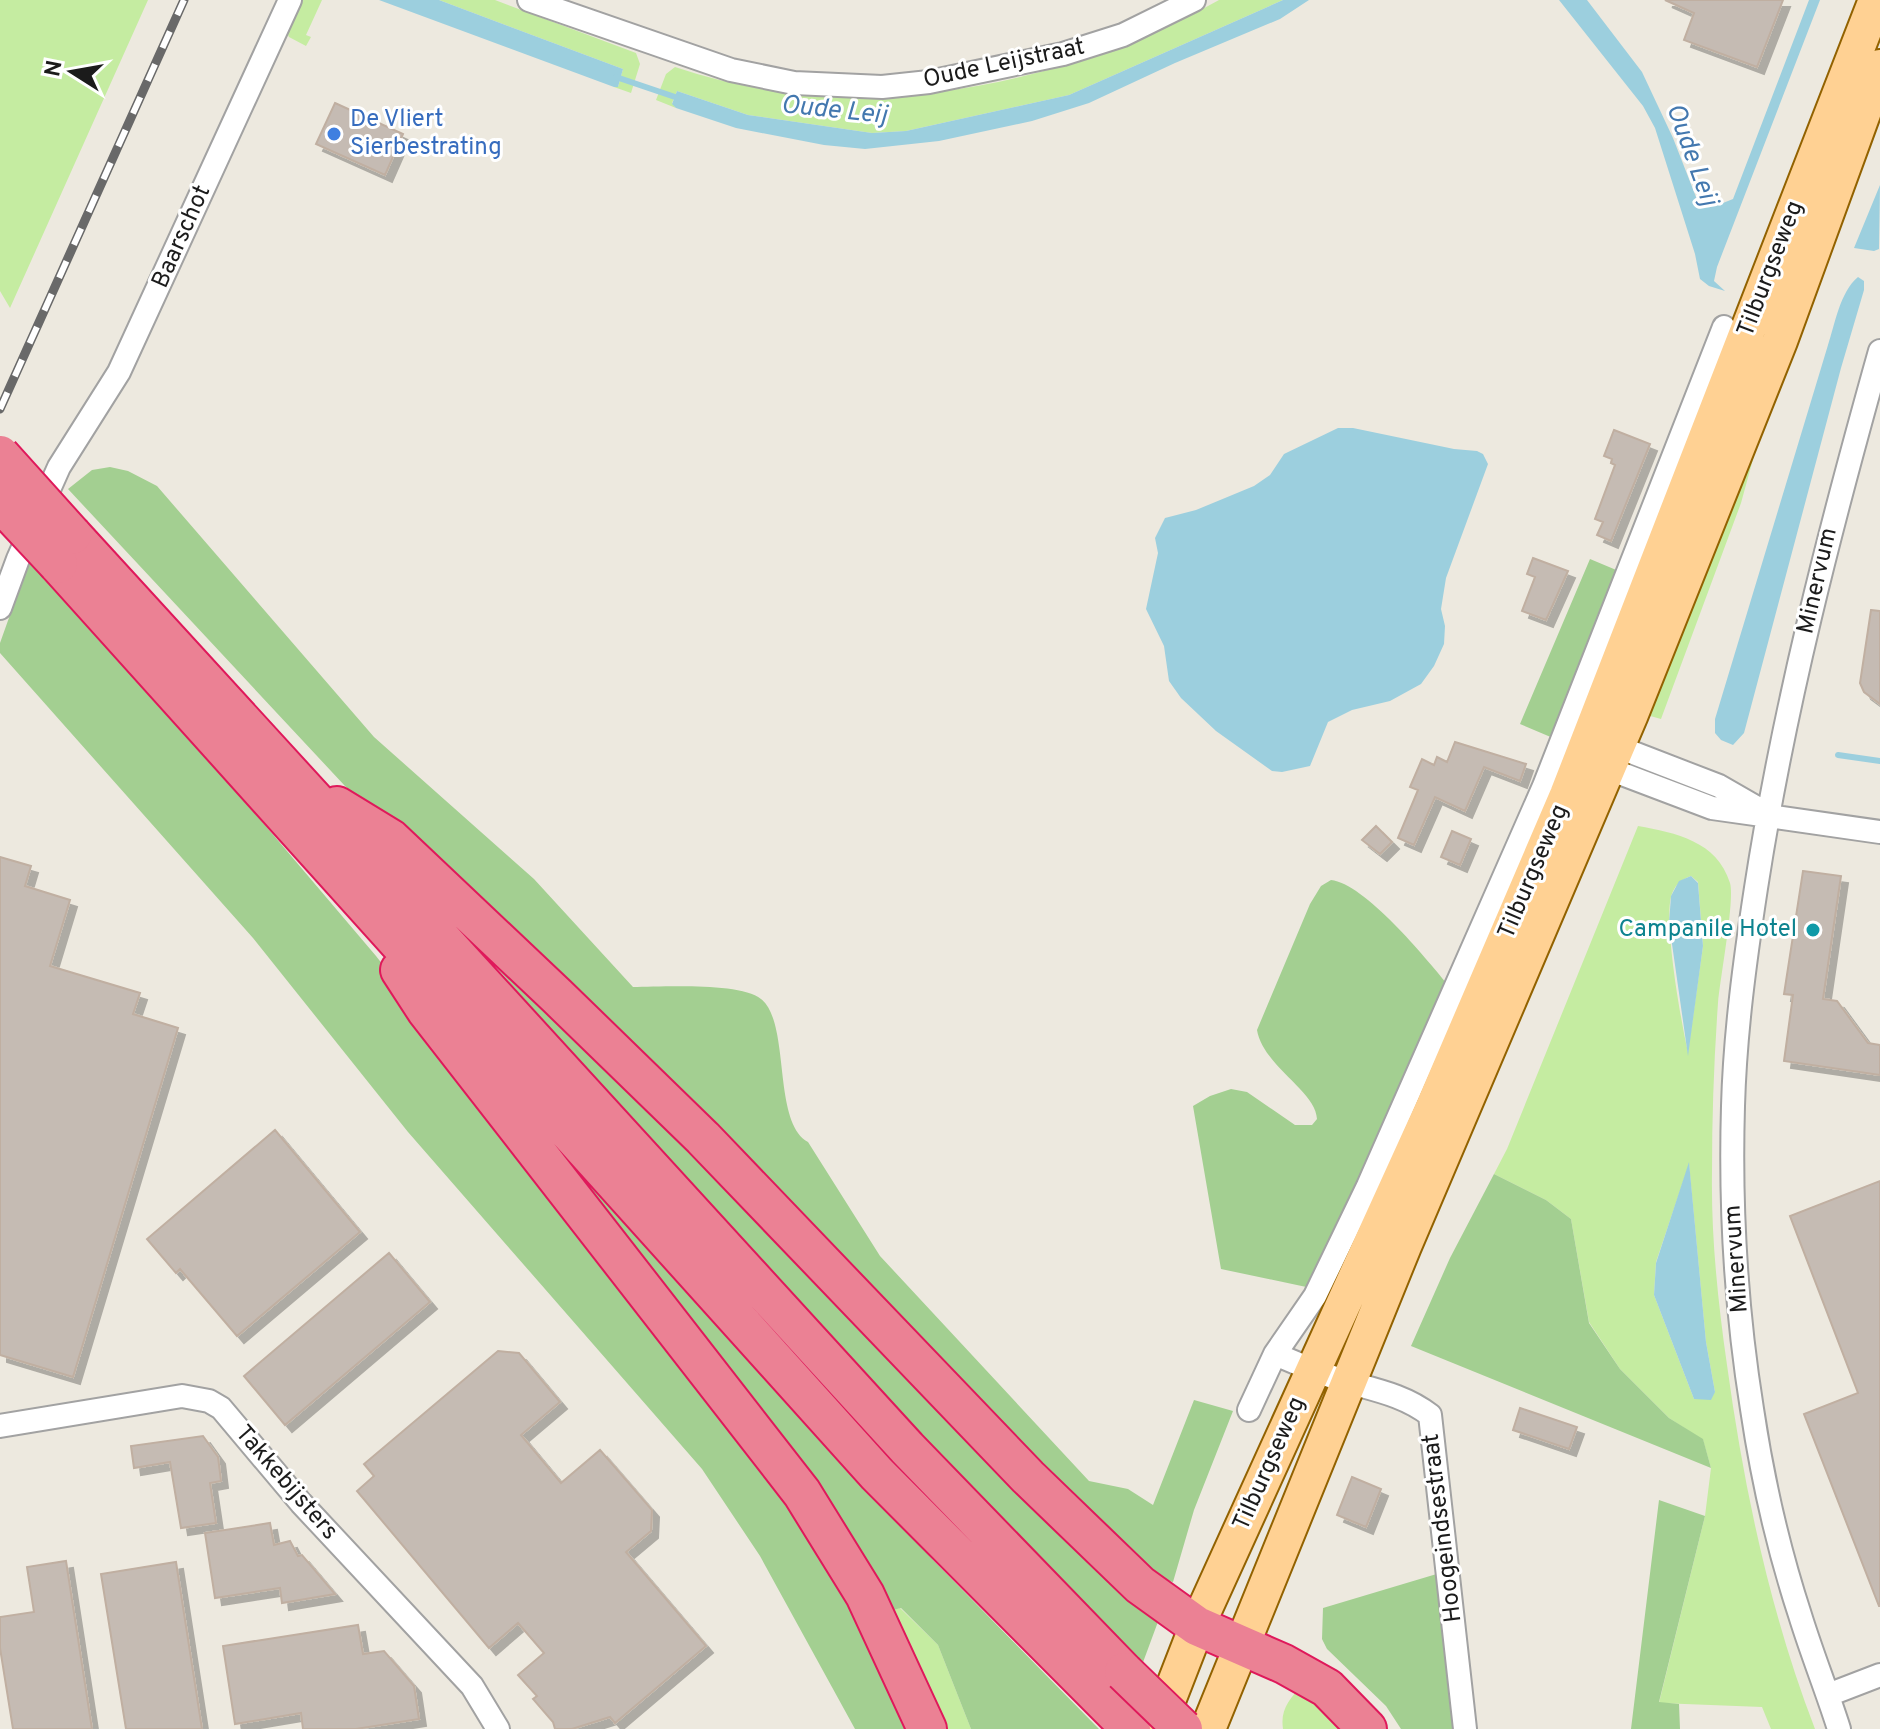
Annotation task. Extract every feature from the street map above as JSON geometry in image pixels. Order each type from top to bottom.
[{"type":"highway","points":[[0,455],[65,550],[344,879],[877,1474],[1120,1718]]},
{"type":"highway","points":[[0,502],[65,550],[300,784],[907,1448],[1183,1729]]},
{"type":"highway","points":[[300,784],[391,839],[703,1138],[1085,1534],[1140,1585],[1197,1626],[1284,1664],[1327,1688],[1367,1729]]},
{"type":"highway","points":[[344,879],[426,1010],[802,1493],[865,1595],[927,1729]]},
{"type":"main road","name":"Tilburgseweg","points":[[1157,1729],[1197,1626],[1433,1107],[1604,754],[1876,0]]},
{"type":"main road","name":"Tilburgseweg","points":[[1208,1729],[1604,754],[1780,341],[1880,67]]},
{"type":"street","name":"Baarschot","points":[[0,608],[59,467],[119,372],[290,0]]},
{"type":"street","name":"Oude Leijstraat","points":[[529,0],[731,70],[794,83],[882,87],[929,82],[1063,54],[1123,35],[1194,0]]},
{"type":"street","name":"Tilburgseweg","points":[[1249,1410],[1275,1354],[1315,1296],[1329,1269],[1525,829],[1581,695],[1724,327]]},
{"type":"street","name":"Minervum","points":[[1839,1729],[1799,1613],[1752,1410],[1739,1302],[1732,1194],[1733,1102],[1744,958],[1767,814],[1831,527],[1880,351]]},
{"type":"street","points":[[1604,754],[1712,808],[1880,832]]},
{"type":"street","points":[[1275,1354],[1348,1382]]},
{"type":"street","name":"Hoogeindsestraat","points":[[1348,1382],[1375,1388],[1415,1404],[1430,1415],[1465,1729]]},
{"type":"street","name":"Takkebijsters","points":[[0,1426],[182,1396],[209,1401],[221,1408],[301,1503],[472,1686],[498,1729]]},
{"type":"street","points":[[1828,1695],[1880,1675]]},
{"type":"green space","points":[[0,0],[148,0],[10,308],[0,291]]},
{"type":"green space","points":[[300,0],[322,0],[306,35],[311,37],[306,46],[289,37],[286,31]]},
{"type":"green space","points":[[439,0],[495,0],[636,53],[640,64],[631,93],[614,87],[618,87],[623,69]]},
{"type":"green space","points":[[1219,0],[1283,0],[1069,95],[906,131],[872,133],[748,115],[677,91],[672,103],[676,108],[656,100],[666,74],[675,67],[773,91],[822,96],[872,97],[970,87],[1019,77],[1107,51],[1164,28]]},
{"type":"green space","points":[[1774,383],[1741,503],[1661,719],[1643,714]]},
{"type":"green space","points":[[110,467],[128,471],[157,486],[374,737],[534,879],[633,987],[719,988],[761,999],[770,1011],[776,1029],[785,1094],[797,1131],[808,1142],[880,1256],[1089,1481],[1128,1489],[1153,1505],[1194,1400],[1233,1411],[1194,1510],[1173,1582],[1147,1575],[430,864],[345,786],[68,489],[92,470]]},
{"type":"green space","points":[[31,556],[376,956],[460,1064],[826,1554],[910,1729],[855,1729],[760,1556],[702,1469],[408,1132],[253,938],[0,653],[0,643]]},
{"type":"green space","points":[[1590,559],[1621,572],[1553,738],[1520,724]]},
{"type":"green space","points":[[1638,826],[1680,836],[1705,848],[1724,869],[1731,892],[1718,1003],[1713,1109],[1713,1221],[1721,1317],[1734,1411],[1760,1550],[1785,1640],[1815,1729],[1771,1729],[1762,1707],[1659,1703],[1705,1516],[1711,1468],[1703,1440],[1669,1418],[1620,1369],[1589,1322],[1571,1219],[1546,1200],[1494,1174],[1507,1149]],"holes":[[[1691,876],[1698,882],[1703,946],[1688,1052],[1674,974],[1669,910],[1676,887]],[[1689,1164],[1706,1342],[1715,1392],[1694,1399],[1654,1295],[1656,1262]]]},
{"type":"green space","points":[[1331,880],[1345,884],[1377,907],[1448,985],[1311,1288],[1221,1269],[1193,1106],[1231,1089],[1247,1092],[1295,1125],[1312,1125],[1317,1119],[1308,1098],[1269,1055],[1257,1030],[1310,904],[1321,886]]},
{"type":"green space","points":[[502,958],[1159,1619],[1142,1665],[1019,1545],[653,1145],[497,968]]},
{"type":"green space","points":[[452,1021],[934,1561],[1099,1729],[971,1729],[938,1645],[901,1608],[889,1611]]},
{"type":"green space","points":[[1494,1174],[1546,1200],[1571,1219],[1589,1323],[1620,1369],[1669,1418],[1703,1439],[1711,1468],[1411,1346],[1450,1258]]},
{"type":"green space","points":[[1659,1500],[1705,1516],[1659,1702],[1679,1704],[1680,1729],[1631,1729]]},
{"type":"green space","points":[[1440,1573],[1458,1729],[1401,1729],[1386,1706],[1327,1649],[1322,1639],[1323,1608]]},
{"type":"green space","points":[[900,1608],[938,1645],[971,1729],[948,1729],[889,1611]]},
{"type":"green space","points":[[1302,1685],[1361,1729],[1283,1729],[1285,1710]]},
{"type":"water","points":[[379,0],[439,0],[623,69],[618,87],[614,87]]},
{"type":"water","points":[[1283,0],[1309,0],[1280,19],[1089,103],[1032,121],[939,141],[865,149],[824,145],[736,128],[672,104],[677,91],[748,115],[872,133],[906,131],[1069,95]]},
{"type":"water","points":[[1559,0],[1587,0],[1642,72],[1696,197],[1705,205],[1718,205],[1733,199],[1809,0],[1820,0],[1717,267],[1714,281],[1725,291],[1709,286],[1700,279],[1655,128],[1643,106]]},
{"type":"water","points":[[1880,185],[1879,249],[1854,248]]},
{"type":"water","points":[[1858,277],[1864,281],[1864,290],[1744,733],[1733,745],[1721,740],[1715,733],[1715,719],[1839,309]]},
{"type":"water","points":[[1338,428],[1353,428],[1477,451],[1483,454],[1488,464],[1446,578],[1441,609],[1445,626],[1444,644],[1434,666],[1421,684],[1390,701],[1352,710],[1328,722],[1310,766],[1272,771],[1216,731],[1181,698],[1169,681],[1164,646],[1146,609],[1158,553],[1155,538],[1165,518],[1196,510],[1254,486],[1270,475],[1284,454]]},
{"type":"water","points":[[1691,876],[1698,883],[1703,946],[1688,1056],[1669,923],[1671,896],[1679,881]]},
{"type":"water","points":[[1689,1162],[1706,1342],[1715,1392],[1711,1400],[1694,1399],[1654,1295],[1656,1263]]},
{"type":"building","points":[[1665,0],[1783,0],[1757,67],[1684,40],[1694,13]]},
{"type":"building","points":[[335,103],[403,134],[385,175],[316,144]]},
{"type":"building","points":[[1614,430],[1650,444],[1611,541],[1597,535],[1603,522],[1595,519],[1615,465],[1611,463],[1612,459],[1604,456]]},
{"type":"building","points":[[1533,558],[1568,571],[1546,620],[1522,611],[1535,577],[1527,574]]},
{"type":"building","points":[[1871,610],[1880,611],[1880,704],[1864,692],[1860,683]]},
{"type":"building","points":[[1455,742],[1526,764],[1520,781],[1484,767],[1465,811],[1435,797],[1414,845],[1398,838],[1418,790],[1410,787],[1422,759],[1434,765],[1437,757],[1447,762]]},
{"type":"building","points":[[1376,826],[1392,842],[1380,854],[1362,840]]},
{"type":"building","points":[[1452,831],[1471,839],[1460,865],[1441,857]]},
{"type":"building","points":[[0,857],[31,866],[25,886],[70,900],[50,966],[140,993],[133,1014],[178,1028],[73,1377],[0,1355]]},
{"type":"building","name":"Campanile Hotel","points":[[1803,871],[1841,876],[1823,999],[1837,1001],[1868,1043],[1880,1045],[1880,1075],[1784,1061],[1793,995],[1784,994]]},
{"type":"building","points":[[275,1130],[360,1232],[237,1336],[180,1269],[176,1273],[147,1239]]},
{"type":"building","points":[[1880,1181],[1879,1606],[1804,1414],[1858,1393],[1790,1216]]},
{"type":"building","points":[[389,1253],[430,1302],[285,1425],[244,1376]]},
{"type":"building","points":[[498,1351],[519,1353],[560,1402],[521,1435],[561,1483],[600,1450],[652,1510],[651,1531],[626,1552],[706,1646],[615,1723],[610,1717],[572,1729],[555,1729],[553,1722],[533,1699],[537,1696],[518,1675],[544,1653],[518,1623],[489,1648],[357,1491],[374,1476],[364,1464]]},
{"type":"building","points":[[1520,1408],[1577,1427],[1569,1449],[1513,1430]]},
{"type":"building","points":[[203,1436],[218,1457],[221,1481],[210,1483],[216,1523],[181,1528],[170,1462],[134,1468],[131,1446]]},
{"type":"building","points":[[1352,1477],[1381,1489],[1366,1527],[1337,1515]]},
{"type":"building","points":[[270,1523],[274,1545],[290,1541],[298,1556],[302,1555],[335,1594],[282,1603],[280,1588],[215,1598],[205,1533]]},
{"type":"building","points":[[66,1561],[92,1729],[13,1729],[0,1648],[0,1617],[34,1612],[27,1567]]},
{"type":"building","points":[[176,1562],[202,1729],[126,1729],[101,1574]]},
{"type":"building","points":[[358,1625],[363,1654],[384,1651],[414,1686],[419,1719],[356,1729],[303,1729],[301,1713],[235,1724],[223,1646]]},
{"type":"waterway","name":"Oude Leij","points":[[616,77],[681,99]]},
{"type":"waterway","points":[[1838,755],[1880,761]]},
{"type":"railway","points":[[0,409],[184,0]]},
{"type":"place","name":"De Vliert Sierbestrating","points":[[334,134]]},
{"type":"place","name":"Campanile Hotel","points":[[1813,930]]}]
